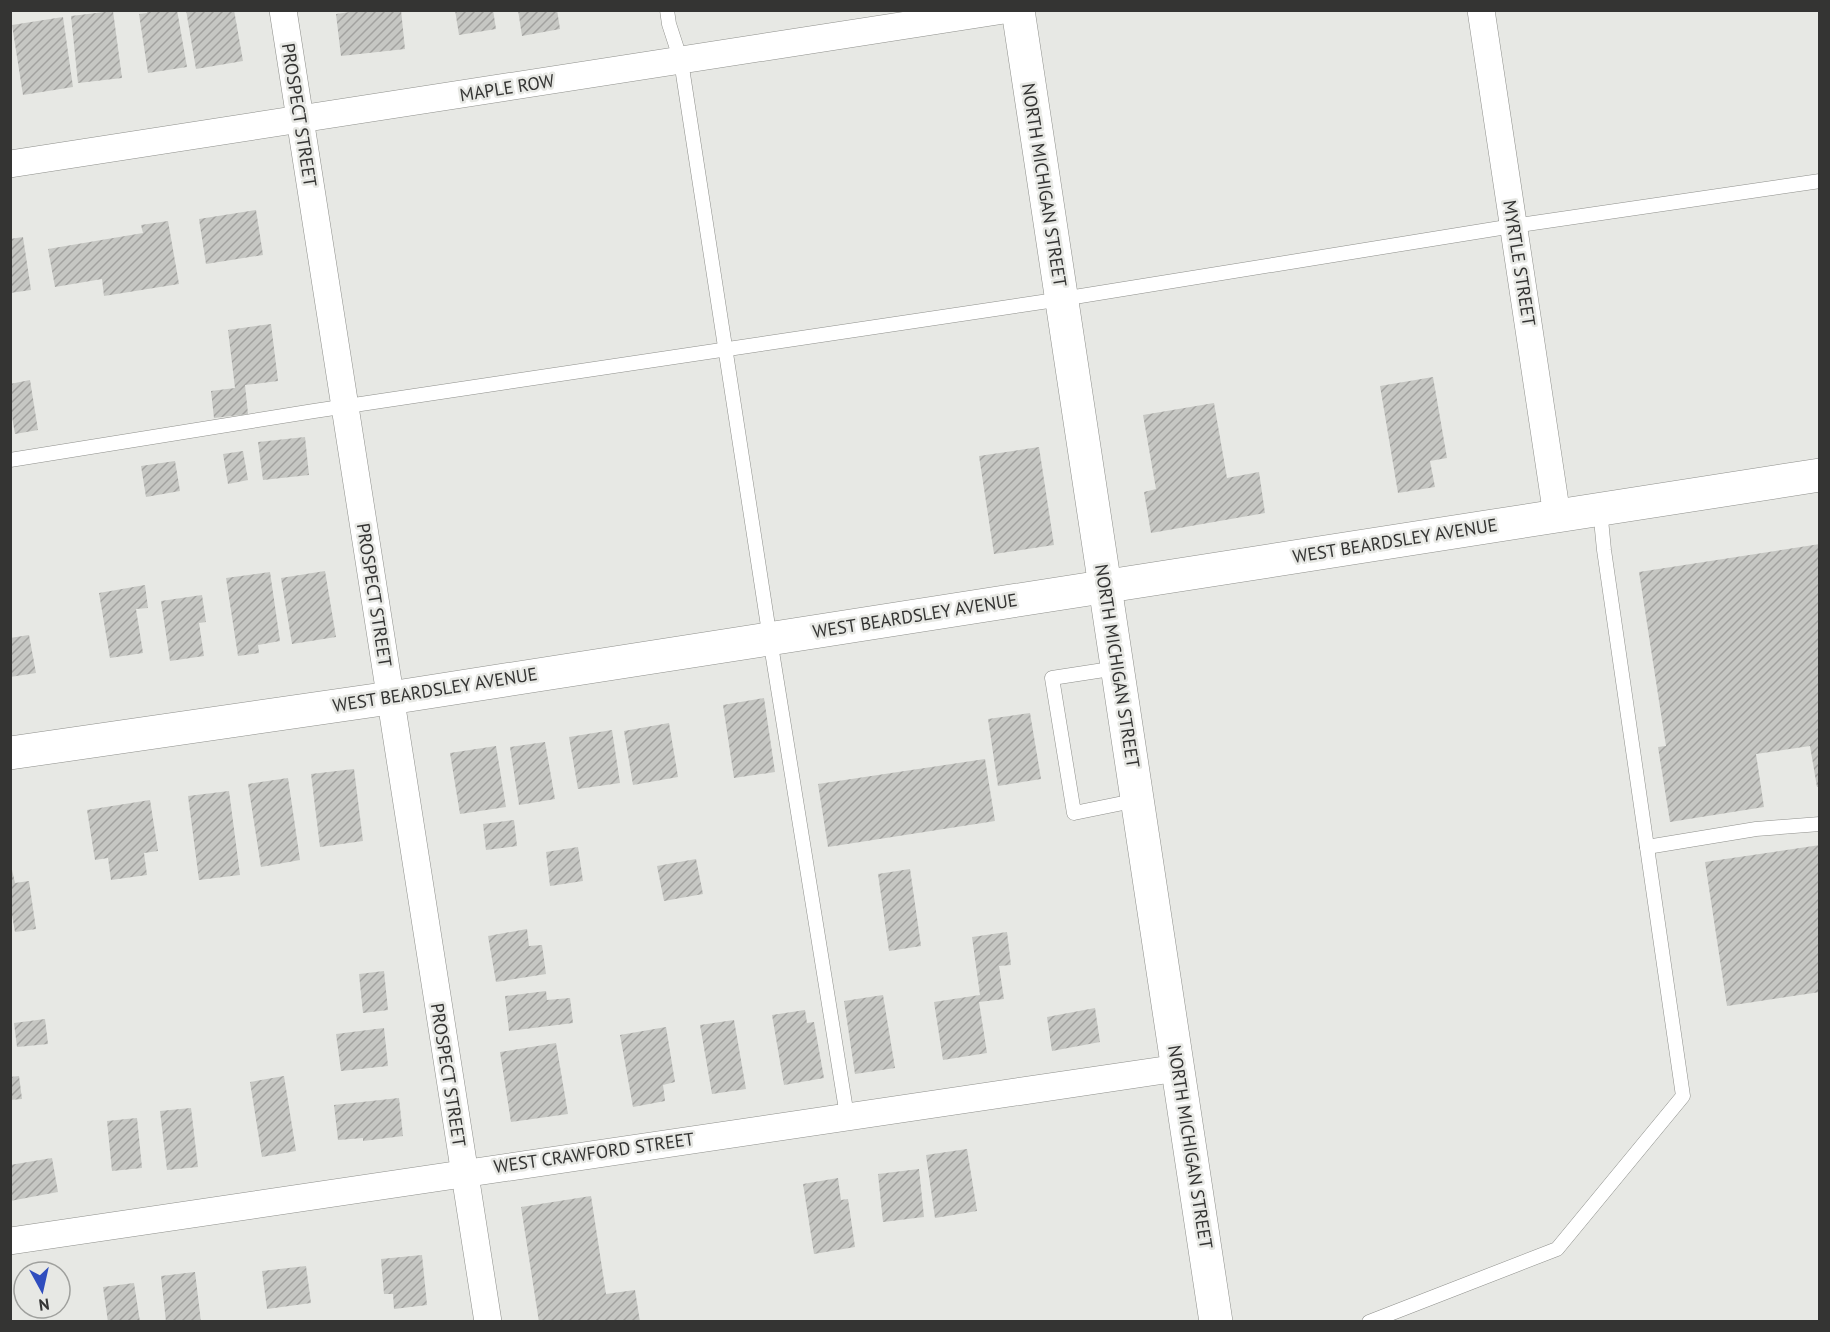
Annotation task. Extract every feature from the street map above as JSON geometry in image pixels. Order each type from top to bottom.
[{"type":"main road","name":"NORTH MICHIGAN STREET","points":[[1018,10],[1216,1322]]},
{"type":"main road","name":"WEST BEARDSLEY AVENUE","points":[[10,753],[390,698],[1820,475]]},
{"type":"street","name":"PROSPECT STREET","points":[[283,10],[488,1322]]},
{"type":"street","name":"MAPLE ROW","points":[[10,164],[1004,10]]},
{"type":"street","name":"MYRTLE STREET","points":[[1481,10],[1557,516]]},
{"type":"street","name":"WEST CRAWFORD STREET","points":[[10,1241],[463,1172],[1178,1068]]},
{"type":"lane","points":[[667,10],[681,61],[770,639],[847,1116]]},
{"type":"lane","points":[[10,460],[1062,299],[1513,226],[1820,181]]},
{"type":"lane","points":[[1370,1322],[1557,1248],[1683,1096],[1600,509]]},
{"type":"lane","points":[[1118,668],[1052,678],[1074,813],[1138,800]]},
{"type":"lane","points":[[1647,847],[1756,830],[1820,824]]},
{"type":"building","points":[[147,10],[177,10],[187,67],[148,73],[139,14],[147,13]]},
{"type":"building","points":[[186,10],[234,10],[243,61],[196,69]]},
{"type":"building","points":[[364,10],[401,10],[405,49],[341,56],[336,14]]},
{"type":"building","points":[[455,10],[493,10],[496,29],[459,35]]},
{"type":"building","points":[[518,10],[557,10],[560,29],[522,36]]},
{"type":"building","points":[[113,11],[122,78],[78,83],[71,16]]},
{"type":"building","points":[[63,17],[73,87],[23,95],[12,25]]},
{"type":"building","points":[[256,210],[263,255],[206,264],[199,219]]},
{"type":"building","points":[[168,221],[179,284],[104,296],[102,279],[55,287],[48,249],[143,233],[141,225]]},
{"type":"building","points":[[23,237],[31,290],[10,293],[10,239]]},
{"type":"building","points":[[271,324],[278,381],[245,385],[248,414],[214,418],[211,391],[235,388],[228,330]]},
{"type":"building","points":[[1433,377],[1447,458],[1430,461],[1435,487],[1398,493],[1380,386]]},
{"type":"building","points":[[30,380],[38,430],[15,434],[10,405],[10,384]]},
{"type":"building","points":[[1214,403],[1227,478],[1259,472],[1265,513],[1151,533],[1144,492],[1156,489],[1143,415]]},
{"type":"building","points":[[305,437],[309,475],[263,480],[258,442]]},
{"type":"building","points":[[1039,447],[1054,545],[994,554],[979,456]]},
{"type":"building","points":[[243,451],[248,480],[228,484],[223,454]]},
{"type":"building","points":[[175,461],[180,491],[146,497],[141,466]]},
{"type":"building","points":[[1820,544],[1820,787],[1817,787],[1810,746],[1756,754],[1764,807],[1670,822],[1658,747],[1666,746],[1639,572]]},
{"type":"building","points":[[325,571],[336,637],[292,644],[281,578]]},
{"type":"building","points":[[270,572],[280,641],[258,645],[259,653],[238,656],[226,578]]},
{"type":"building","points":[[145,585],[148,608],[136,609],[143,653],[110,658],[99,593]]},
{"type":"building","points":[[202,595],[206,622],[199,623],[204,656],[170,661],[161,601]]},
{"type":"building","points":[[29,635],[36,673],[10,677],[10,638]]},
{"type":"building","points":[[764,698],[775,772],[734,778],[723,705]]},
{"type":"building","points":[[1030,713],[1041,779],[998,786],[988,719]]},
{"type":"building","points":[[669,723],[678,777],[633,785],[624,731]]},
{"type":"building","points":[[612,730],[620,783],[578,789],[569,737]]},
{"type":"building","points":[[545,742],[555,799],[519,805],[510,747]]},
{"type":"building","points":[[496,746],[506,807],[460,814],[450,753]]},
{"type":"building","points":[[985,759],[995,821],[828,847],[818,784]]},
{"type":"building","points":[[354,769],[363,841],[320,847],[311,774]]},
{"type":"building","points":[[288,778],[300,860],[261,867],[248,784]]},
{"type":"building","points":[[229,791],[240,875],[199,880],[188,796]]},
{"type":"building","points":[[150,800],[158,851],[144,853],[147,875],[111,880],[108,858],[95,860],[87,810]]},
{"type":"building","points":[[514,820],[517,846],[486,850],[483,824]]},
{"type":"building","points":[[1820,845],[1820,992],[1727,1006],[1705,862]]},
{"type":"building","points":[[578,847],[583,881],[550,886],[546,852]]},
{"type":"building","points":[[696,859],[703,894],[664,901],[657,866]]},
{"type":"building","points":[[10,861],[15,883],[29,881],[36,929],[15,932],[10,904]]},
{"type":"building","points":[[910,869],[921,946],[889,951],[878,874]]},
{"type":"building","points":[[527,929],[529,946],[542,945],[546,974],[496,982],[488,936]]},
{"type":"building","points":[[1007,932],[1011,965],[999,966],[1004,999],[979,1002],[987,1053],[943,1060],[934,1002],[980,995],[972,937]]},
{"type":"building","points":[[384,971],[388,1010],[363,1013],[359,974]]},
{"type":"building","points":[[546,991],[547,1000],[570,998],[573,1023],[509,1031],[505,996]]},
{"type":"building","points":[[883,995],[895,1068],[855,1074],[844,1001]]},
{"type":"building","points":[[1095,1008],[1100,1042],[1052,1051],[1047,1017]]},
{"type":"building","points":[[805,1010],[807,1023],[814,1022],[824,1078],[784,1085],[772,1015]]},
{"type":"building","points":[[45,1019],[48,1044],[17,1047],[14,1023]]},
{"type":"building","points":[[734,1020],[746,1089],[712,1094],[700,1025]]},
{"type":"building","points":[[666,1027],[675,1082],[663,1085],[665,1101],[633,1107],[620,1035]]},
{"type":"building","points":[[384,1028],[388,1066],[341,1071],[336,1034]]},
{"type":"building","points":[[556,1043],[568,1114],[511,1122],[500,1052]]},
{"type":"building","points":[[19,1076],[22,1099],[10,1100],[10,1077]]},
{"type":"building","points":[[284,1076],[296,1151],[262,1157],[250,1082]]},
{"type":"building","points":[[399,1098],[403,1136],[363,1141],[363,1138],[338,1140],[334,1105]]},
{"type":"building","points":[[191,1108],[198,1167],[167,1170],[160,1111]]},
{"type":"building","points":[[137,1118],[142,1168],[112,1171],[107,1121]]},
{"type":"building","points":[[967,1149],[977,1211],[935,1218],[926,1155]]},
{"type":"building","points":[[52,1158],[58,1192],[10,1201],[10,1165]]},
{"type":"building","points":[[919,1169],[924,1217],[883,1222],[878,1174]]},
{"type":"building","points":[[838,1178],[841,1200],[848,1199],[855,1247],[814,1254],[803,1184]]},
{"type":"building","points":[[591,1196],[606,1294],[635,1290],[640,1322],[539,1322],[521,1207]]},
{"type":"building","points":[[422,1255],[427,1305],[394,1309],[393,1294],[384,1294],[381,1259]]},
{"type":"building","points":[[306,1266],[311,1303],[267,1309],[262,1271]]},
{"type":"building","points":[[195,1272],[201,1322],[166,1322],[161,1276]]},
{"type":"building","points":[[134,1283],[140,1322],[108,1322],[103,1287]]}]
